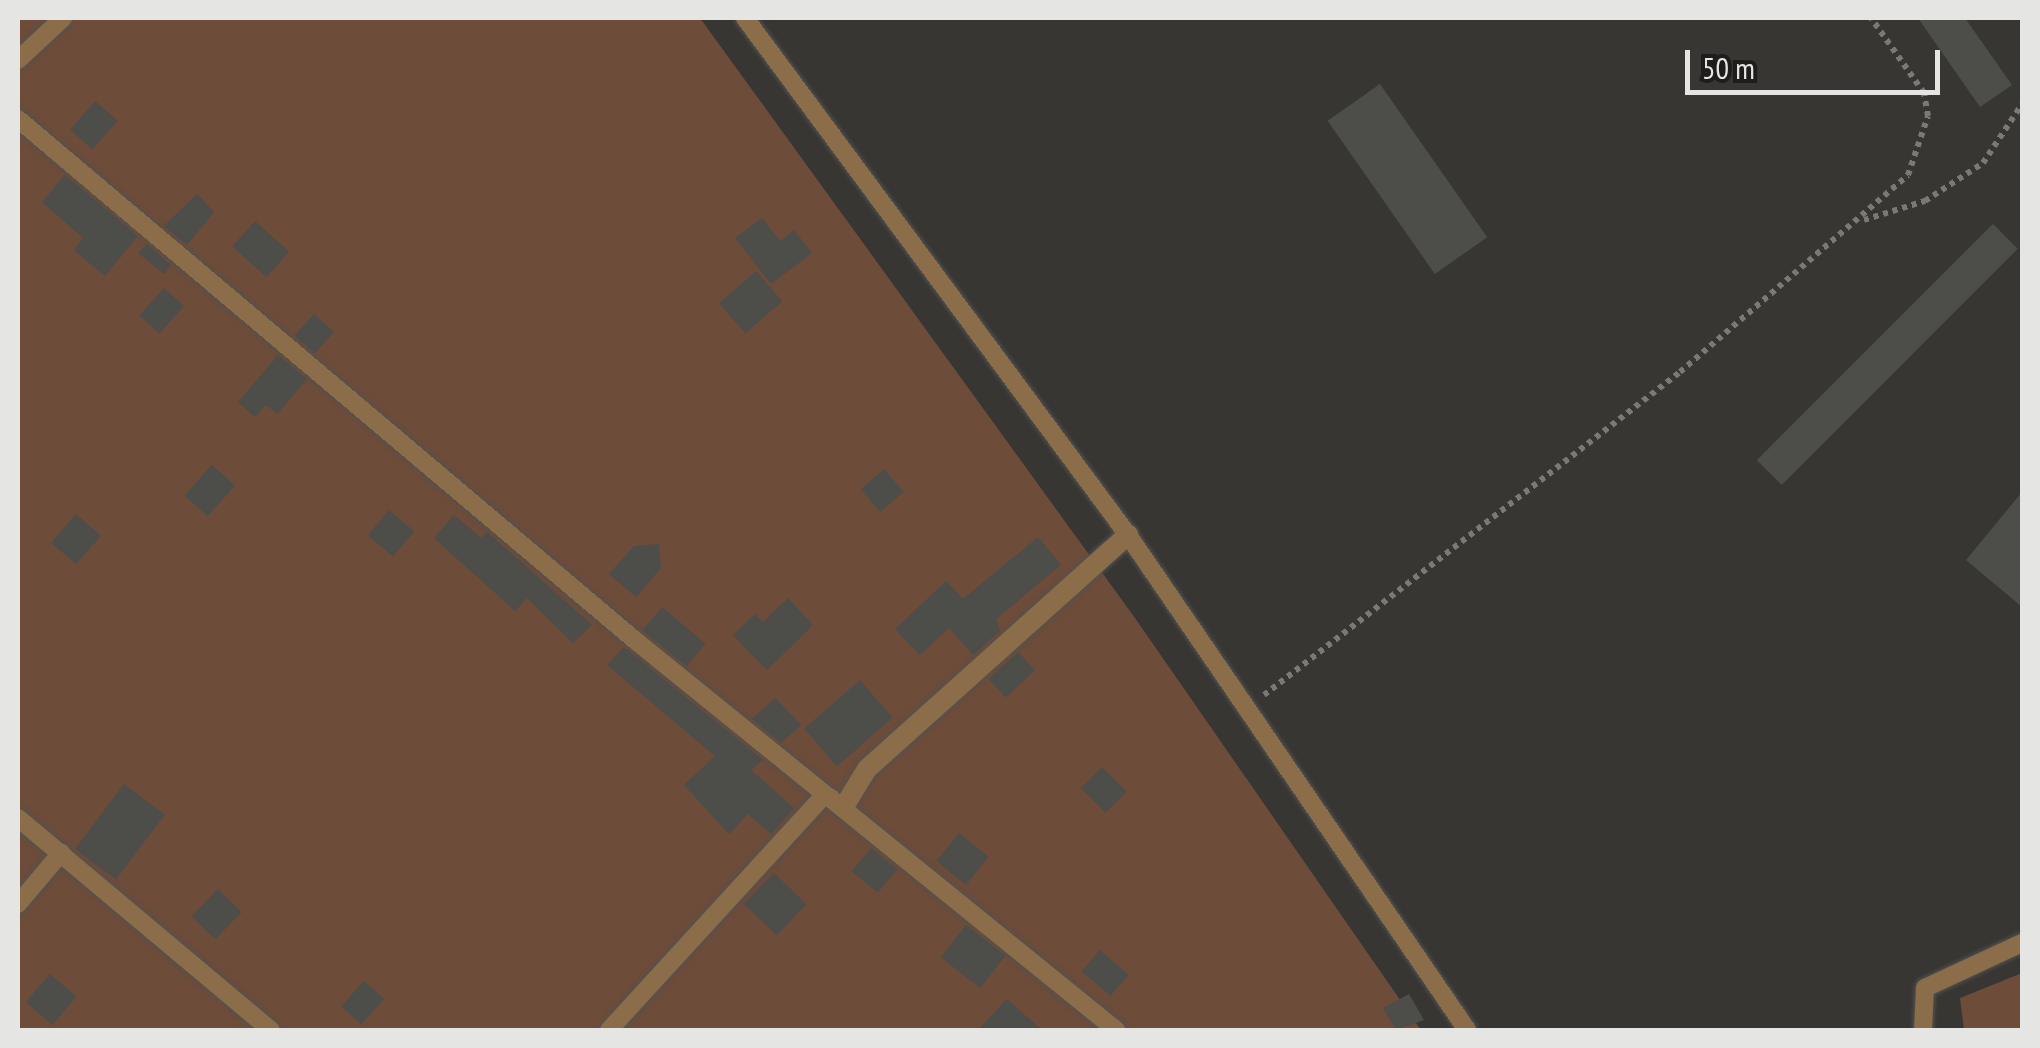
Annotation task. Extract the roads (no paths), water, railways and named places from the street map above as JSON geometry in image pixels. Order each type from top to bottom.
[{"type":"street","points":[[845,805],[866,769],[1128,535]]},
{"type":"lane","points":[[18,60],[62,18]]},
{"type":"lane","points":[[745,18],[1128,535],[1467,1030]]},
{"type":"lane","points":[[18,119],[824,794],[845,805],[948,898],[1116,1030]]},
{"type":"lane","points":[[609,1030],[824,794]]},
{"type":"lane","points":[[18,818],[271,1030]]},
{"type":"lane","points":[[18,904],[61,853]]},
{"type":"lane","points":[[1922,1030],[1925,988],[2022,943]]}]
